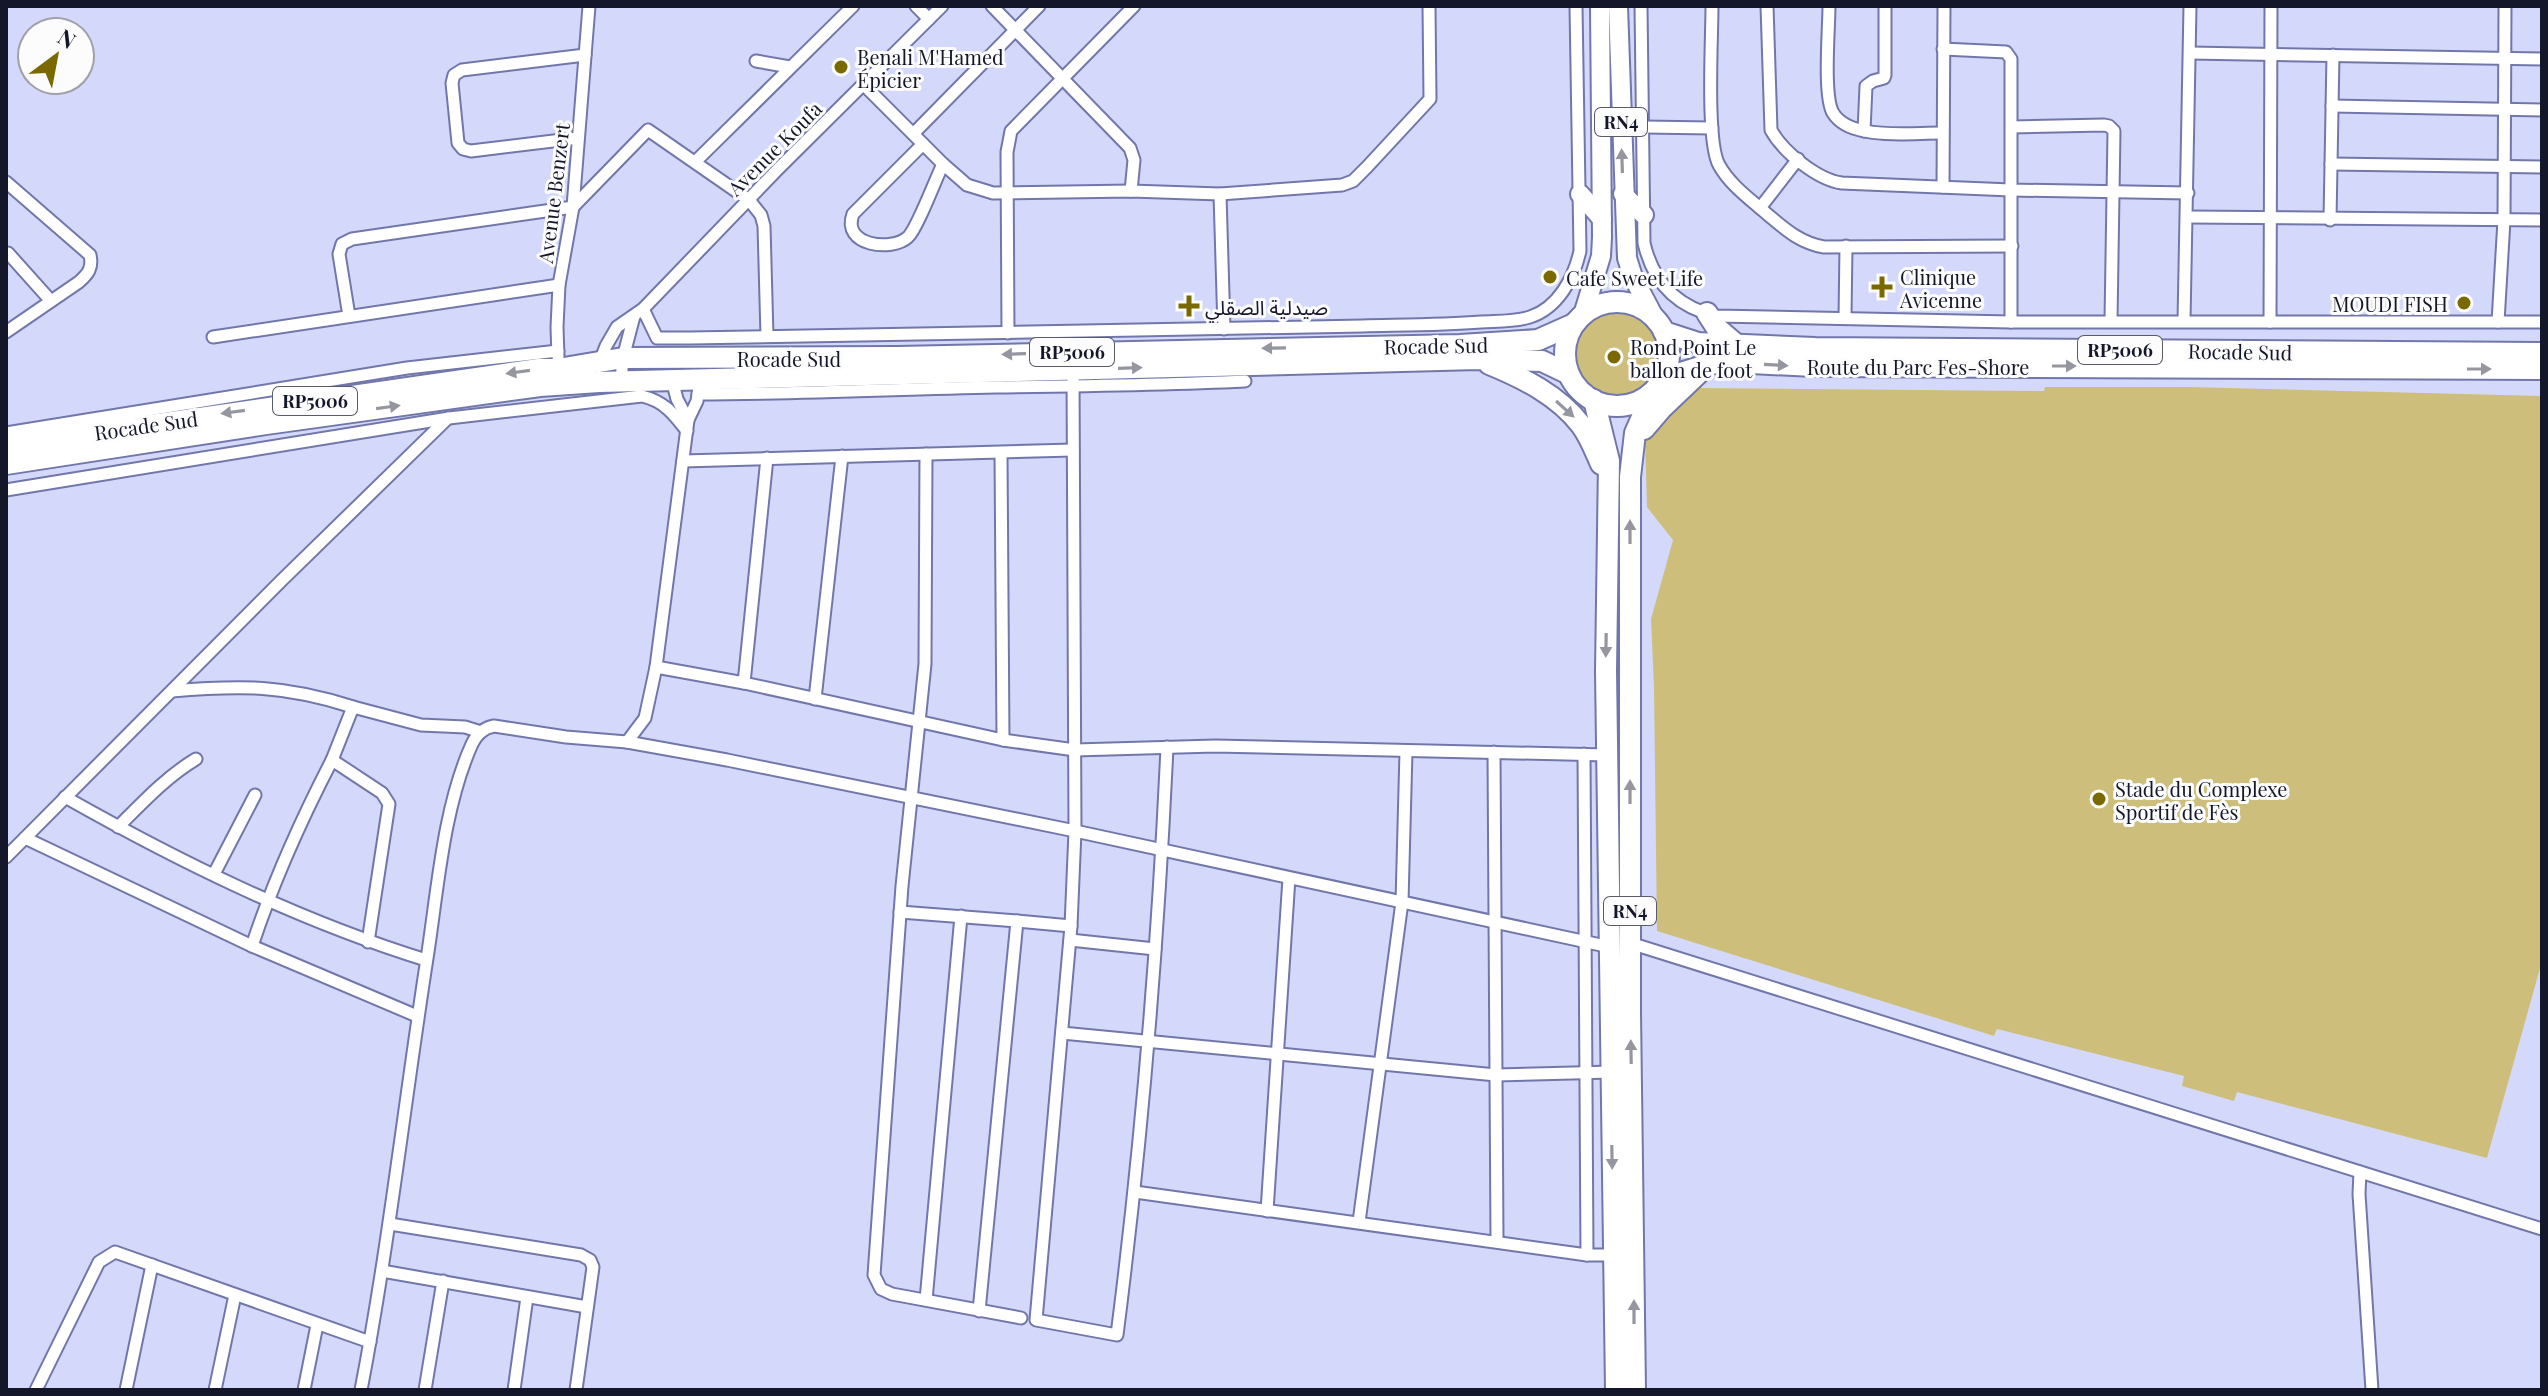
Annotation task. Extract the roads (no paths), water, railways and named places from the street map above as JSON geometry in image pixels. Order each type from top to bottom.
[{"type":"highway","points":[[1578,320],[1596,306],[1611,302],[1628,303],[1642,309],[1660,326]]},
{"type":"highway","points":[[1707,313],[1716,327],[1737,345]]},
{"type":"highway","name":"Rocade Sud","points":[[599,372],[623,358],[897,357],[1438,335],[1496,344],[1538,340],[1578,320]]},
{"type":"highway","name":"RN4","points":[[1569,374],[1566,343],[1578,320]]},
{"type":"highway","name":"Rocade Sud","points":[[1660,326],[1698,343],[1815,348],[2542,353]]},
{"type":"highway","name":"RN4","points":[[1616,1390],[1612,1072],[1620,945],[1632,452],[1638,422],[1657,386],[1668,356],[1660,326]]},
{"type":"highway","points":[[1478,359],[1540,389],[1570,413],[1586,432],[1609,480]]},
{"type":"highway","name":"Rocade Sud","points":[[6,446],[558,368],[599,372],[621,381],[672,380],[699,386],[1073,378],[1478,359],[1542,361],[1569,374]]},
{"type":"highway","points":[[1632,452],[1650,420],[1709,364]]},
{"type":"highway","name":"Route du Parc Fes-Shore","points":[[1657,386],[1709,364],[2177,367]]},
{"type":"highway","name":"Rocade Sud","points":[[2177,367],[2542,369]]},
{"type":"highway","name":"Rocade Sud","points":[[6,464],[489,393],[558,368]]},
{"type":"highway","points":[[1569,374],[1575,384],[1594,400],[1618,406],[1631,404],[1657,386]]},
{"type":"highway","name":"RN4","points":[[1594,400],[1609,461],[1607,755],[1620,945],[1635,1390]]},
{"type":"main road","name":"RN4","points":[[1578,320],[1601,256],[1600,6]]},
{"type":"main road","name":"RN4","points":[[1618,6],[1627,258],[1641,294],[1660,326]]},
{"type":"main road","points":[[1580,194],[1602,219]]},
{"type":"main road","points":[[1623,194],[1644,215]]},
{"type":"street","name":"Avenue Benzert","points":[[558,368],[559,285],[573,207],[589,6]]},
{"type":"street","points":[[916,6],[929,19]]},
{"type":"street","name":"Avenue Koufa","points":[[599,372],[617,327],[639,312],[942,6]]},
{"type":"street","points":[[992,6],[1130,148],[1134,160],[1131,191]]},
{"type":"street","points":[[914,133],[1039,6]]},
{"type":"street","points":[[1008,333],[1007,152],[1011,131],[1134,6]]},
{"type":"street","points":[[863,84],[943,164],[967,185],[979,190],[993,193],[1131,191],[1220,194],[1332,187],[1353,181],[1430,99],[1429,6]]},
{"type":"street","points":[[657,338],[1224,329],[1438,335],[1492,322],[1531,317],[1552,304],[1563,290],[1577,264],[1580,251],[1576,6]]},
{"type":"street","points":[[1641,6],[1644,243],[1647,258],[1656,277],[1682,303],[1707,313],[1716,316],[2011,322],[2542,322]]},
{"type":"street","points":[[1712,6],[1712,128],[1715,156],[1735,186],[1760,208],[1801,240],[1824,247],[2012,246]]},
{"type":"street","points":[[1767,6],[1769,122],[1774,135],[1798,159],[1832,181],[2011,190],[2188,193]]},
{"type":"street","points":[[1829,6],[1828,90],[1832,111],[1848,126],[1864,131],[1941,133]]},
{"type":"street","points":[[1864,131],[1866,86],[1885,75],[1885,6]]},
{"type":"street","points":[[1943,187],[1944,6]]},
{"type":"street","points":[[2184,321],[2190,6]]},
{"type":"street","points":[[2270,322],[2271,6]]},
{"type":"street","points":[[2498,322],[2504,220],[2505,6]]},
{"type":"street","points":[[696,161],[849,7]]},
{"type":"street","points":[[1943,49],[2006,52],[2010,55],[2011,322]]},
{"type":"street","points":[[2190,53],[2542,59]]},
{"type":"street","points":[[578,138],[471,151],[463,149],[458,143],[452,83],[454,75],[462,70],[585,55]]},
{"type":"street","points":[[2330,220],[2333,55]]},
{"type":"street","points":[[756,61],[790,67]]},
{"type":"street","points":[[2332,106],[2542,110]]},
{"type":"street","points":[[2012,127],[2109,126],[2114,131],[2111,321]]},
{"type":"street","points":[[1644,127],[1712,128]]},
{"type":"street","points":[[349,316],[339,254],[342,244],[352,239],[573,207],[648,130],[749,200],[761,215],[764,226],[767,336]]},
{"type":"street","points":[[923,144],[853,214],[849,225],[857,239],[874,244],[895,244],[906,240],[914,231],[943,164]]},
{"type":"street","points":[[1760,208],[1798,159]]},
{"type":"street","points":[[2331,164],[2542,167]]},
{"type":"street","points":[[6,182],[90,255],[92,264],[88,273],[6,332]]},
{"type":"street","points":[[1220,194],[1224,329]]},
{"type":"street","points":[[2187,217],[2542,220]]},
{"type":"street","points":[[1845,318],[1846,246]]},
{"type":"street","points":[[8,253],[51,301]]},
{"type":"street","points":[[213,337],[559,285]]},
{"type":"street","points":[[639,312],[657,338],[687,425]]},
{"type":"street","name":"Avenue Koufa","points":[[621,381],[623,358],[639,312]]},
{"type":"street","points":[[1492,322],[1496,344]]},
{"type":"street","points":[[627,742],[645,718],[656,667],[687,425],[699,386],[701,358]]},
{"type":"street","points":[[6,433],[407,368],[558,368]]},
{"type":"street","points":[[1167,747],[1163,851],[1148,1040],[1135,1192],[1117,1335],[1036,1320],[1070,940],[1075,831],[1073,378],[1245,381]]},
{"type":"street","points":[[484,414],[489,393]]},
{"type":"street","points":[[6,490],[449,418],[642,396],[661,402],[687,425]]},
{"type":"street","points":[[6,857],[281,581],[449,418]]},
{"type":"street","points":[[683,461],[1073,450]]},
{"type":"street","points":[[1001,453],[1003,740]]},
{"type":"street","points":[[926,454],[925,664],[900,912],[874,1275],[877,1285],[886,1292],[1021,1318]]},
{"type":"street","points":[[815,699],[842,456]]},
{"type":"street","points":[[744,683],[767,458]]},
{"type":"street","points":[[656,667],[744,683],[1003,740],[1075,750],[1215,746],[1607,755]]},
{"type":"street","points":[[172,691],[231,686],[298,691],[421,725],[465,727],[481,732]]},
{"type":"street","points":[[252,946],[268,900],[353,707]]},
{"type":"street","points":[[361,1390],[390,1224],[417,1016],[449,822],[472,744],[481,732],[494,726],[627,742],[910,797],[1584,941],[1620,945],[2542,1229]]},
{"type":"street","points":[[1359,1222],[1402,902],[1406,751]]},
{"type":"street","points":[[1494,752],[1497,1240]]},
{"type":"street","points":[[1584,754],[1587,1255]]},
{"type":"street","points":[[118,827],[162,783],[196,759]]},
{"type":"street","points":[[332,760],[382,793],[389,804],[368,942]]},
{"type":"street","points":[[214,874],[255,795]]},
{"type":"street","points":[[65,797],[118,827],[268,900],[368,942],[426,960]]},
{"type":"street","points":[[25,838],[252,946],[417,1016]]},
{"type":"street","points":[[1267,1211],[1289,878]]},
{"type":"street","points":[[900,912],[1071,926]]},
{"type":"street","points":[[926,1300],[961,916]]},
{"type":"street","points":[[979,1311],[1017,921]]},
{"type":"street","points":[[1070,940],[1155,949]]},
{"type":"street","points":[[1062,1033],[1496,1075],[1612,1072]]},
{"type":"street","points":[[2360,1172],[2372,1390]]},
{"type":"street","points":[[1135,1192],[1497,1240],[1587,1255],[1613,1255]]},
{"type":"street","points":[[390,1224],[581,1255],[590,1260],[593,1267],[576,1390]]},
{"type":"street","points":[[36,1390],[99,1262],[115,1252],[370,1342]]},
{"type":"street","points":[[126,1390],[152,1265]]},
{"type":"street","points":[[382,1271],[587,1307]]},
{"type":"street","points":[[425,1390],[443,1281]]},
{"type":"street","points":[[215,1390],[235,1295]]},
{"type":"street","points":[[514,1390],[527,1297]]},
{"type":"street","points":[[304,1390],[317,1325]]},
{"type":"place","name":"Benali M'Hamed Épicier","points":[[841,67]]},
{"type":"place","name":"Cafe Sweet Life","points":[[1550,277]]},
{"type":"place","name":"Clinique Avicenne","points":[[1882,287]]},
{"type":"place","name":"MOUDI FISH","points":[[2464,303]]},
{"type":"place","name":"صيدلية الصقلي","points":[[1189,306]]},
{"type":"place","name":"Rond Point Le ballon de foot","points":[[1614,357]]},
{"type":"place","name":"Stade du Complexe Sportif de Fès","points":[[2099,799]]}]
